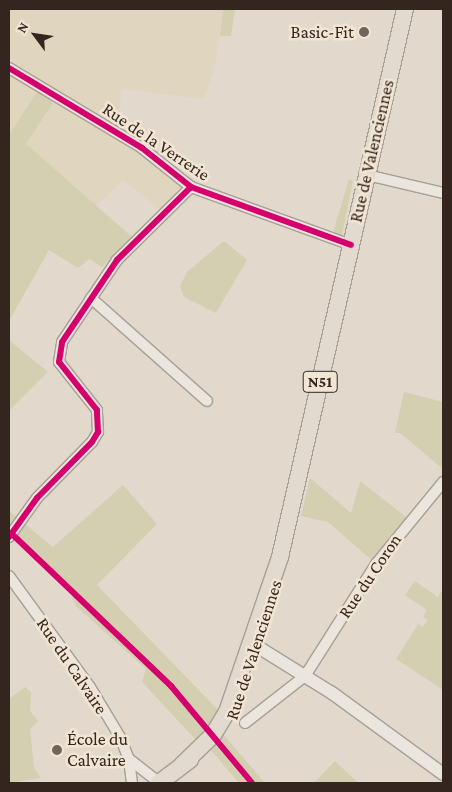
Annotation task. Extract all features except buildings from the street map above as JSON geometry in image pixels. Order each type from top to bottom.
[{"type":"main road","name":"Rue de Valenciennes","points":[[159,783],[215,738],[254,644],[280,557],[405,9]]},
{"type":"street","name":"Rue de la Verrerie","points":[[9,68],[142,148],[191,187],[351,245]]},
{"type":"street","points":[[367,175],[443,193]]},
{"type":"street","points":[[9,537],[37,498],[92,442],[98,432],[97,410],[64,369],[59,356],[62,342],[117,260],[191,187]]},
{"type":"street","points":[[91,298],[207,401]]},
{"type":"street","name":"Rue du Coron","points":[[246,723],[305,676],[380,559],[443,482]]},
{"type":"street","name":"Rue du Calvaire","points":[[9,576],[90,686],[129,759],[132,783]]},
{"type":"street","points":[[254,644],[305,676],[443,774]]},
{"type":"street","name":"Rue du Calvaire","points":[[129,759],[159,783]]},
{"type":"shaded area","points":[[9,9],[223,9],[215,66],[204,99],[122,89],[117,132],[191,187],[165,213],[123,180],[97,206],[25,144],[58,96],[9,135]]},
{"type":"shaded area","points":[[223,9],[235,9],[231,36],[220,36]]},
{"type":"shaded area","points":[[41,86],[58,95],[26,144],[132,237],[102,267],[90,259],[78,268],[49,250],[9,321],[9,135]]},
{"type":"shaded area","points":[[349,179],[353,181],[342,236],[333,233]]},
{"type":"shaded area","points":[[224,241],[247,260],[216,313],[184,297],[180,286],[187,272]]},
{"type":"shaded area","points":[[9,340],[48,372],[9,411]]},
{"type":"shaded area","points":[[404,392],[443,402],[443,469],[400,433],[395,433]]},
{"type":"shaded area","points":[[310,478],[351,513],[360,481],[410,520],[376,564],[328,522],[301,516]]},
{"type":"shaded area","points":[[123,485],[157,524],[97,585],[218,710],[212,725],[206,726],[213,735],[198,742],[142,682],[146,669],[76,606],[70,591],[18,539],[12,534],[9,537],[9,511],[53,547]]},
{"type":"shaded area","points":[[415,581],[438,597],[443,589],[443,690],[396,659],[418,624],[423,627],[428,620],[423,617],[427,610],[405,595]]},
{"type":"shaded area","points":[[25,687],[31,692],[30,711],[38,721],[30,729],[34,768],[41,778],[9,783],[9,699]]},
{"type":"shaded area","points":[[223,734],[265,783],[239,783],[209,748]]},
{"type":"shaded area","points":[[335,761],[358,783],[314,783]]},
{"type":"cycle path","points":[[9,68],[142,148],[191,187],[351,245]]},
{"type":"cycle path","points":[[9,537],[37,498],[92,442],[98,432],[97,410],[59,362],[62,342],[117,260],[191,187]]},
{"type":"cycle path","points":[[12,534],[171,686],[252,783]]},
{"type":"place","name":"Basic-Fit","points":[[364,32]]},
{"type":"place","name":"École du Calvaire","points":[[57,750]]}]
